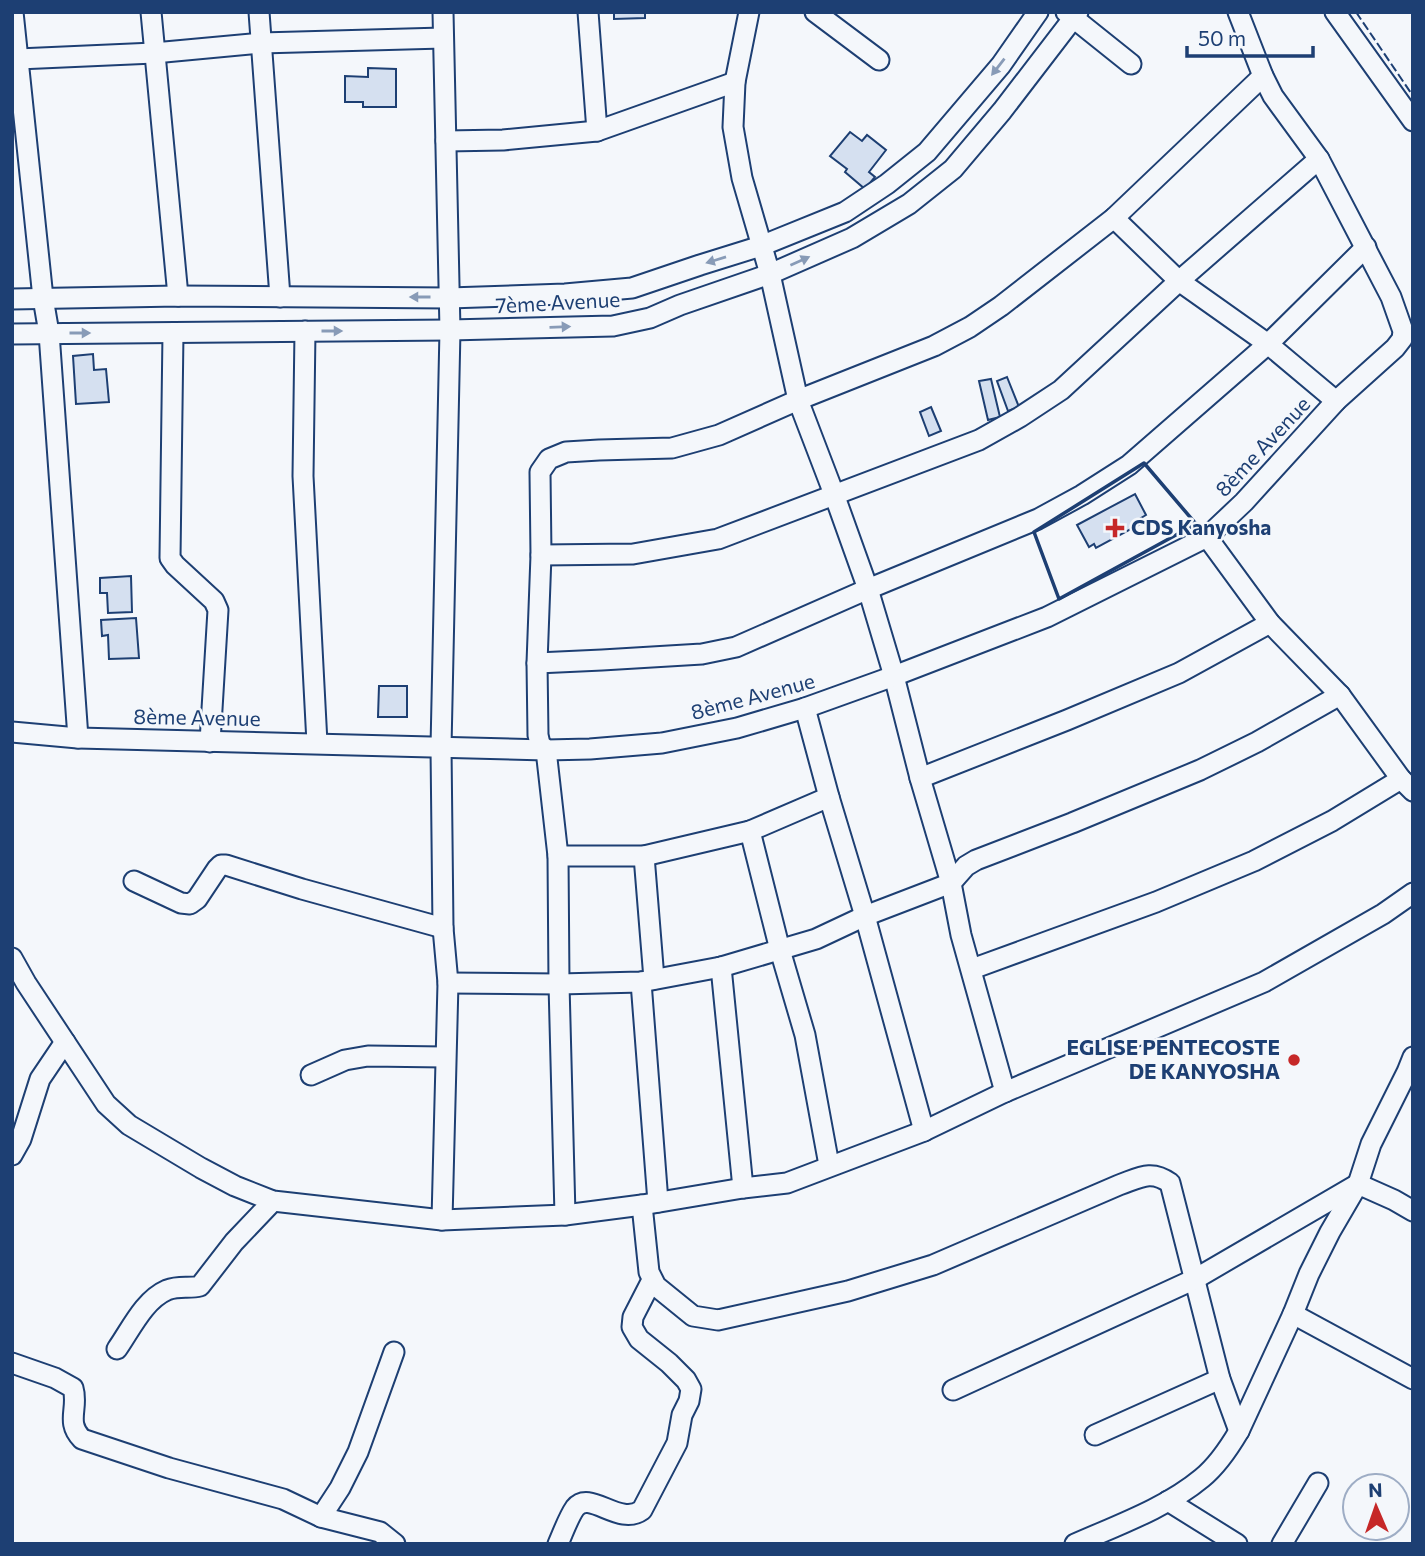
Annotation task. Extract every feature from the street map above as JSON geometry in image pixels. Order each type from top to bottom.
[{"type":"street","points":[[13,12],[18,59],[17,86],[49,332],[78,738]]},
{"type":"street","points":[[151,12],[178,296]]},
{"type":"street","points":[[259,12],[280,297]]},
{"type":"street","points":[[442,1220],[448,983],[443,928],[441,747],[450,330],[443,12]]},
{"type":"street","points":[[588,12],[597,131]]},
{"type":"street","points":[[749,12],[735,82],[733,127],[742,178],[770,274],[798,400],[868,589],[894,677],[951,883],[961,935],[1004,1093]]},
{"type":"street","points":[[815,12],[879,60]]},
{"type":"street","name":"7ème Avenue","points":[[12,299],[178,296],[449,298],[565,294],[632,288],[761,246],[845,212],[887,184],[927,152],[1001,65],[1038,12]]},
{"type":"street","points":[[537,663],[702,654],[736,647],[1038,519],[1129,465],[1269,344],[1366,247],[1319,159],[1273,96],[1238,12]]},
{"type":"street","points":[[1335,12],[1413,121]]},
{"type":"street","points":[[1073,14],[1130,64]]},
{"type":"street","name":"7ème Avenue","points":[[12,334],[613,326],[650,318],[770,274],[852,238],[909,204],[953,169],[1002,110],[1073,14]]},
{"type":"street","points":[[18,59],[154,53],[261,43],[443,38]]},
{"type":"street","points":[[565,1216],[558,856],[546,750],[540,744],[538,735],[540,472],[549,459],[566,452],[672,448],[719,435],[933,346],[970,327],[1114,218],[1263,76]]},
{"type":"street","points":[[446,141],[503,140],[597,131],[735,82]]},
{"type":"street","points":[[541,555],[633,554],[719,538],[979,440],[1061,390],[1179,281],[1319,159]]},
{"type":"street","points":[[1114,218],[1179,281],[1269,344],[1336,401]]},
{"type":"street","name":"8ème Avenue","points":[[12,732],[78,738],[590,750],[662,743],[737,728],[894,677],[1047,617],[1207,537],[1244,502],[1336,401],[1402,339],[1403,331],[1391,297],[1366,247]]},
{"type":"street","points":[[305,331],[303,476],[317,743]]},
{"type":"street","points":[[173,333],[170,558],[214,601],[218,610],[210,742]]},
{"type":"street","points":[[972,969],[1156,902],[1254,861],[1407,785],[1339,695],[1270,623],[1207,537]]},
{"type":"street","points":[[920,778],[1179,673],[1270,623]]},
{"type":"street","points":[[448,983],[559,984],[648,980],[720,967],[816,939],[951,883],[966,866],[976,860],[1200,769],[1257,742],[1339,695]]},
{"type":"street","points":[[804,708],[866,916],[923,1131]]},
{"type":"street","points":[[558,856],[644,856],[750,831],[829,797]]},
{"type":"street","points":[[750,831],[805,1035],[830,1165]]},
{"type":"street","points":[[644,856],[648,980],[649,1272],[656,1286],[693,1316],[718,1320],[848,1292],[933,1265],[1150,1174],[1161,1176],[1170,1183],[1220,1379],[1239,1431]]},
{"type":"street","points":[[134,881],[181,903],[190,904],[197,899],[217,869],[226,865],[443,928]]},
{"type":"street","points":[[12,958],[106,1104],[129,1125],[235,1186],[273,1201],[442,1220],[565,1216],[787,1183],[923,1131],[1004,1093],[1264,982],[1383,914],[1413,893]]},
{"type":"street","points":[[720,967],[743,1188]]},
{"type":"street","points":[[12,1155],[21,1139],[40,1079],[65,1042]]},
{"type":"street","points":[[311,1075],[332,1065],[368,1056],[445,1058]]},
{"type":"street","points":[[1075,1544],[1168,1501],[1202,1479],[1222,1458],[1239,1431],[1309,1274],[1358,1184],[1371,1144],[1411,1068]]},
{"type":"street","points":[[1358,1184],[1413,1211]]},
{"type":"street","points":[[953,1390],[1195,1279],[1358,1184]]},
{"type":"street","points":[[117,1349],[155,1297],[177,1287],[200,1286],[234,1242],[273,1201]]},
{"type":"street","points":[[558,1544],[580,1503],[591,1503],[628,1516],[636,1515],[642,1510],[677,1443],[682,1415],[691,1389],[669,1363],[639,1339],[632,1327],[633,1317],[652,1280]]},
{"type":"street","points":[[1293,1314],[1413,1380]]},
{"type":"street","points":[[321,1517],[340,1488],[358,1451],[394,1352]]},
{"type":"street","points":[[12,1363],[55,1378],[73,1388],[75,1394],[72,1422],[75,1433],[82,1439],[169,1468],[283,1499],[321,1517],[380,1532],[395,1544]]},
{"type":"street","points":[[1095,1435],[1220,1379]]},
{"type":"street","points":[[1282,1544],[1318,1483]]},
{"type":"street","points":[[1168,1501],[1237,1544]]},
{"type":"building","points":[[614,12],[645,12],[645,18],[614,19]]},
{"type":"building","points":[[368,68],[396,69],[396,107],[363,107],[363,102],[345,102],[345,76],[368,77]]},
{"type":"building","points":[[850,132],[862,141],[867,135],[886,150],[869,172],[875,177],[865,189],[845,172],[847,169],[830,156]]},
{"type":"building","points":[[93,354],[94,370],[106,369],[109,402],[76,404],[73,356]]},
{"type":"building","points":[[1007,377],[1019,407],[1008,411],[997,381]]},
{"type":"building","points":[[991,379],[1000,417],[988,420],[979,381]]},
{"type":"building","points":[[931,407],[941,431],[929,436],[920,412]]},
{"type":"building","points":[[1135,494],[1146,515],[1141,518],[1144,522],[1096,548],[1094,544],[1089,547],[1077,525]]},
{"type":"building","points":[[131,576],[132,612],[108,613],[107,593],[100,593],[100,578]]},
{"type":"building","points":[[136,618],[139,658],[109,659],[108,635],[102,636],[101,620]]},
{"type":"building","points":[[379,686],[407,686],[407,717],[378,717]]},
{"type":"fence","points":[[1356,12],[1413,96]]},
{"type":"wall","points":[[1144,463],[1196,524],[1059,599],[1034,532],[1144,463]]},
{"type":"place","name":"CDS Kanyosha","points":[[1115,528]]},
{"type":"place","name":"EGLISE PENTECOSTE DE KANYOSHA","points":[[1294,1060]]}]
